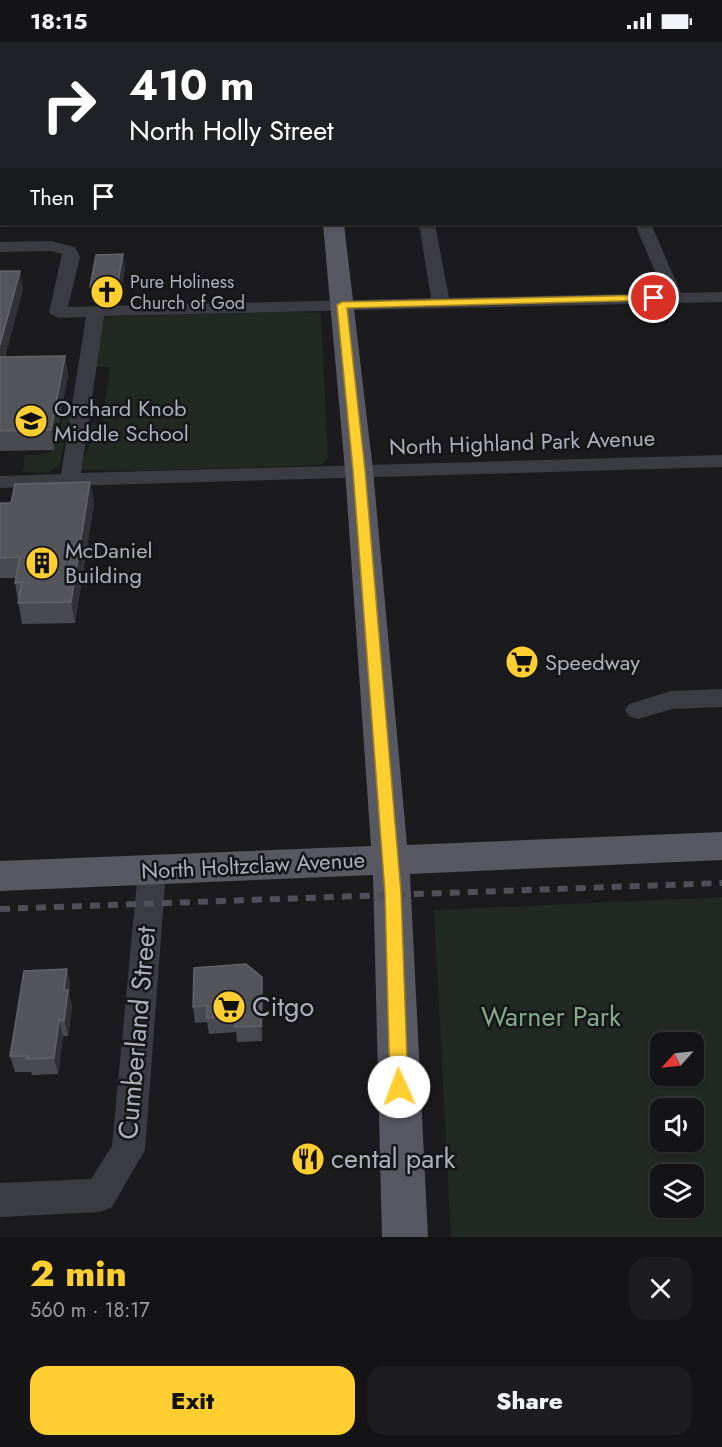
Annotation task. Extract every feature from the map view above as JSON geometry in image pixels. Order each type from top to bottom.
[{"type":"main road","points":[[333,225],[359,470],[390,858],[405,1237]]},
{"type":"main road","name":"North Holtzclaw Avenue","points":[[0,876],[722,846]]},
{"type":"street","points":[[426,225],[441,304]]},
{"type":"street","points":[[643,225],[675,298]]},
{"type":"street","points":[[0,247],[51,246],[69,251],[72,257],[58,313],[722,297]]},
{"type":"street","points":[[70,480],[96,311]]},
{"type":"street","name":"North Highland Park Avenue","points":[[0,482],[722,461]]},
{"type":"street","points":[[638,710],[671,700],[722,698]]},
{"type":"street","name":"Cumberland Street","points":[[0,1200],[100,1195],[128,1149],[152,871]]},
{"type":"green space","points":[[277,311],[321,313],[328,458],[321,465],[141,471],[78,470],[88,448],[92,423],[102,422],[110,367],[95,367],[103,317]]},
{"type":"green space","points":[[65,406],[72,406],[60,465],[47,473],[23,472],[25,455],[40,455],[54,450]]},
{"type":"green space","name":"Warner Park","points":[[722,897],[722,1237],[451,1237],[434,910]]},
{"type":"building","points":[[123,254],[117,287],[96,290],[90,287],[96,255]]},
{"type":"building","points":[[0,271],[20,271],[0,345]]},
{"type":"building","name":"Orchard Knob Middle School","points":[[65,356],[51,430],[0,431],[0,357]]},
{"type":"building","name":"McDaniel Building","points":[[90,482],[71,602],[18,603],[22,582],[15,583],[20,557],[0,558],[0,503],[11,503],[15,484]]},
{"type":"building","name":"Citgo","points":[[246,964],[262,977],[261,1026],[235,1027],[235,1016],[207,1018],[207,1005],[193,1007],[194,968]]},
{"type":"building","points":[[67,969],[64,990],[68,990],[64,1021],[59,1020],[54,1058],[27,1059],[28,1056],[10,1056],[24,971]]},
{"type":"railway","points":[[0,909],[722,883]]},
{"type":"place","name":"Pure Holiness Church of God","points":[[107,292]]},
{"type":"place","name":"Orchard Knob Middle School","points":[[31,421]]},
{"type":"place","name":"McDaniel Building","points":[[42,563]]},
{"type":"place","name":"Speedway","points":[[522,662]]},
{"type":"place","name":"Citgo","points":[[229,1007]]},
{"type":"place","name":"cental park","points":[[308,1159]]},
{"type":"route","points":[[399,1087],[393,893],[359,470],[342,305],[654,298]]}]
